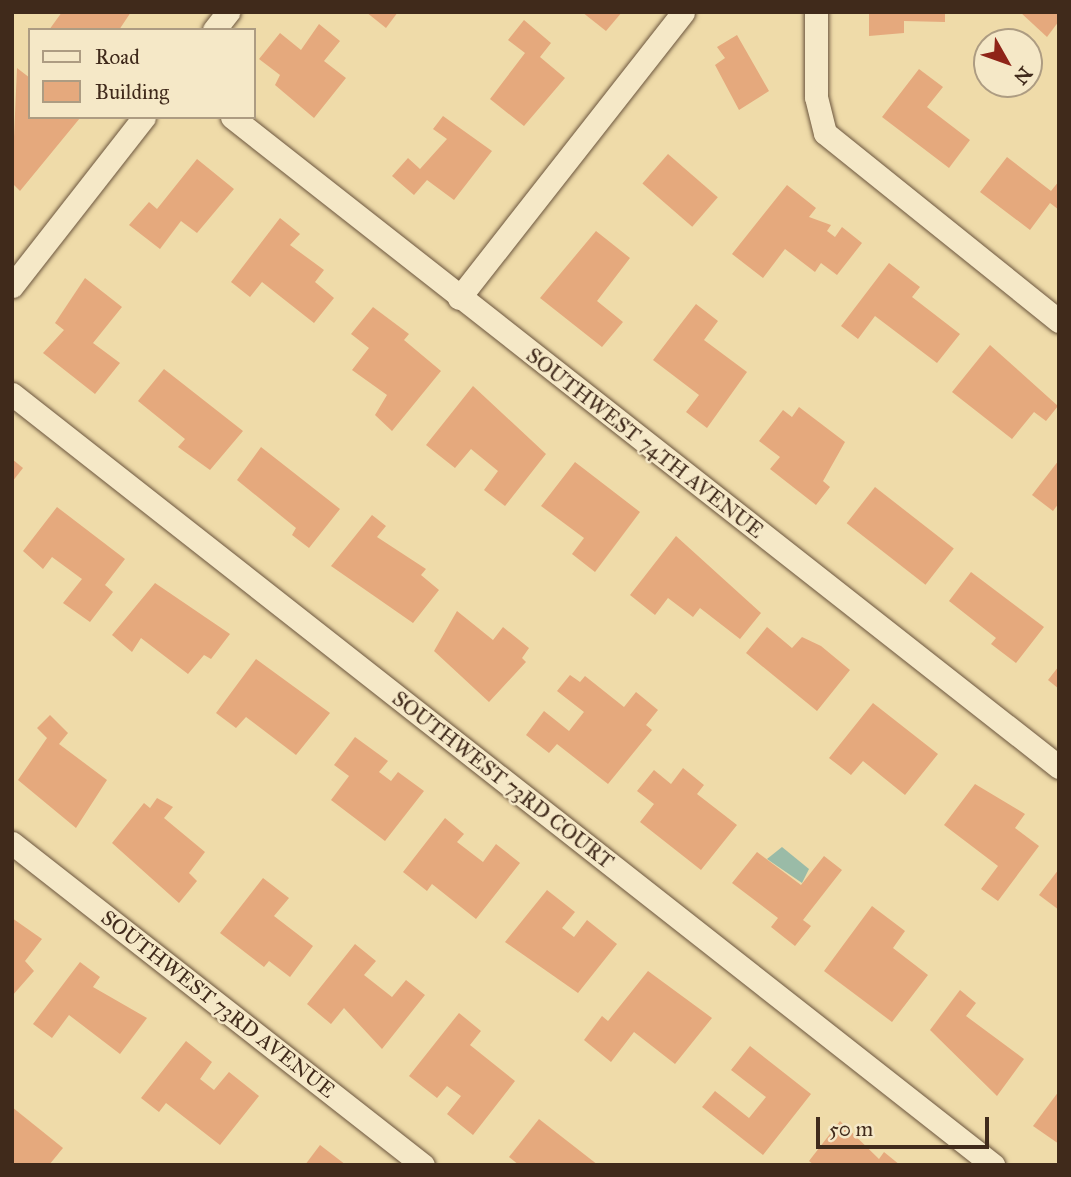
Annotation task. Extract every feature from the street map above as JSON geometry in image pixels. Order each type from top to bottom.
[{"type":"street","points":[[216,28],[228,12]]},
{"type":"street","points":[[459,298],[683,12]]},
{"type":"street","points":[[816,12],[816,97],[825,133],[1059,321]]},
{"type":"street","points":[[12,286],[142,119]]},
{"type":"street","name":"SOUTHWEST 74TH AVENUE","points":[[235,119],[1059,767]]},
{"type":"street","name":"SOUTHWEST 73RD COURT","points":[[12,394],[993,1165]]},
{"type":"street","name":"SOUTHWEST 73RD AVENUE","points":[[12,843],[423,1165]]},
{"type":"shaded area","points":[[782,847],[809,869],[802,883],[767,859]]},
{"type":"building","points":[[62,12],[131,12],[120,28],[50,28]]},
{"type":"building","points":[[366,12],[398,12],[386,28]]},
{"type":"building","points":[[582,12],[622,12],[606,31]]},
{"type":"building","points":[[869,12],[945,12],[945,22],[904,21],[904,33],[869,36]]},
{"type":"building","points":[[1020,12],[1059,12],[1059,21],[1047,37],[1043,33],[1043,28],[1037,28]]},
{"type":"building","points":[[524,20],[551,43],[540,57],[565,78],[524,126],[490,99],[525,53],[508,40]]},
{"type":"building","points":[[319,24],[340,41],[324,61],[346,78],[314,118],[275,85],[280,75],[259,59],[280,33],[301,50]]},
{"type":"building","points":[[737,35],[769,91],[739,110],[715,65],[725,58],[717,47]]},
{"type":"building","points":[[17,68],[28,76],[28,119],[79,119],[20,191],[12,183]]},
{"type":"building","points":[[919,69],[943,87],[927,107],[970,140],[949,168],[882,117]]},
{"type":"building","points":[[443,116],[492,151],[454,200],[427,180],[414,195],[392,176],[408,158],[420,169],[447,139],[433,129]]},
{"type":"building","points":[[668,154],[718,197],[692,227],[642,183]]},
{"type":"building","points":[[1007,157],[1051,191],[1059,181],[1059,210],[1050,203],[1030,230],[980,192]]},
{"type":"building","points":[[197,159],[234,189],[197,233],[181,221],[160,249],[129,225],[149,202],[157,209]]},
{"type":"building","points":[[787,185],[816,208],[809,217],[831,225],[827,231],[835,237],[842,227],[862,243],[837,275],[821,263],[815,272],[785,249],[763,278],[732,254]]},
{"type":"building","points":[[280,218],[300,234],[290,245],[324,270],[315,282],[334,298],[314,323],[262,282],[250,297],[231,282]]},
{"type":"building","points":[[596,231],[630,258],[597,301],[623,322],[602,347],[540,298]]},
{"type":"building","points":[[889,263],[920,287],[912,297],[960,334],[937,363],[875,316],[858,339],[841,326]]},
{"type":"building","points":[[85,278],[122,307],[93,343],[120,363],[95,394],[43,353],[64,330],[55,323]]},
{"type":"building","points":[[696,304],[718,321],[704,340],[747,372],[707,428],[686,412],[699,395],[653,360]]},
{"type":"building","points":[[373,307],[409,334],[404,340],[441,371],[392,431],[375,415],[387,395],[352,370],[369,348],[351,334]]},
{"type":"building","points":[[990,345],[1058,406],[1046,421],[1034,412],[1012,439],[952,392]]},
{"type":"building","points":[[164,369],[243,431],[210,470],[178,447],[185,439],[138,401]]},
{"type":"building","points":[[473,386],[546,454],[505,506],[484,490],[498,471],[471,449],[455,468],[426,445]]},
{"type":"building","points":[[799,407],[845,442],[823,481],[830,487],[816,505],[770,469],[780,457],[759,441],[783,410],[792,417]]},
{"type":"building","points":[[261,447],[340,509],[309,548],[292,535],[296,528],[237,480]]},
{"type":"building","points":[[12,459],[23,468],[12,482]]},
{"type":"building","points":[[1059,460],[1059,503],[1053,511],[1032,495]]},
{"type":"building","points":[[575,462],[640,512],[595,572],[572,554],[584,538],[541,506]]},
{"type":"building","points":[[875,487],[954,549],[925,585],[847,523]]},
{"type":"building","points":[[57,507],[125,559],[105,585],[113,592],[90,622],[63,603],[82,579],[52,557],[43,569],[23,551]]},
{"type":"building","points":[[372,515],[386,526],[377,537],[426,569],[421,575],[439,590],[413,623],[331,566]]},
{"type":"building","points":[[676,536],[761,613],[740,639],[700,608],[693,617],[668,598],[655,615],[630,595]]},
{"type":"building","points":[[971,572],[1044,627],[1016,663],[991,644],[996,638],[949,601]]},
{"type":"building","points":[[155,583],[230,634],[211,659],[204,655],[188,674],[141,638],[132,652],[112,635]]},
{"type":"building","points":[[457,611],[493,640],[503,627],[529,648],[522,658],[526,662],[489,702],[434,651]]},
{"type":"building","points":[[767,627],[792,648],[802,637],[821,646],[850,670],[817,711],[746,653]]},
{"type":"building","points":[[256,659],[330,713],[296,755],[246,717],[236,728],[216,713]]},
{"type":"building","points":[[1059,666],[1059,689],[1048,680]]},
{"type":"building","points":[[570,675],[580,682],[585,676],[624,707],[636,692],[658,710],[646,725],[652,730],[608,784],[557,744],[549,753],[526,735],[544,711],[569,731],[584,712],[557,691]]},
{"type":"building","points":[[873,703],[938,754],[905,795],[863,761],[851,775],[829,758]]},
{"type":"building","points":[[50,715],[68,733],[59,744],[107,780],[76,828],[18,780],[47,738],[37,728]]},
{"type":"building","points":[[355,737],[388,761],[379,772],[391,781],[398,772],[424,791],[385,841],[331,800],[349,776],[334,765]]},
{"type":"building","points":[[683,768],[704,785],[697,794],[737,825],[701,870],[640,822],[654,804],[637,791],[654,770],[671,784]]},
{"type":"building","points":[[975,784],[1025,814],[1015,828],[1039,846],[998,901],[981,889],[998,866],[944,825]]},
{"type":"building","points":[[157,798],[173,807],[164,818],[205,852],[189,873],[197,881],[179,903],[112,843],[144,803],[150,808]]},
{"type":"building","points":[[445,818],[464,834],[457,842],[483,862],[496,844],[520,863],[476,919],[432,884],[427,891],[403,872]]},
{"type":"building","points":[[757,852],[801,885],[824,856],[842,870],[803,920],[811,926],[795,946],[771,927],[778,918],[732,883]]},
{"type":"building","points":[[1059,869],[1059,910],[1039,895]]},
{"type":"building","points":[[263,878],[289,898],[274,916],[313,946],[290,977],[269,961],[264,967],[220,933]]},
{"type":"building","points":[[547,890],[575,912],[562,928],[574,937],[587,920],[617,944],[578,993],[505,942]]},
{"type":"building","points":[[872,906],[905,931],[893,948],[928,975],[892,1022],[824,971]]},
{"type":"building","points":[[12,918],[42,939],[25,961],[34,971],[12,996]]},
{"type":"building","points":[[355,944],[376,961],[364,975],[392,997],[406,980],[425,995],[382,1049],[344,1008],[331,1024],[307,1004]]},
{"type":"building","points":[[80,962],[100,977],[93,987],[147,1018],[120,1054],[69,1015],[52,1038],[33,1024]]},
{"type":"building","points":[[648,971],[712,1018],[675,1064],[634,1032],[611,1062],[584,1040],[602,1016],[608,1021]]},
{"type":"building","points":[[960,990],[976,1003],[966,1016],[1024,1059],[997,1096],[930,1030]]},
{"type":"building","points":[[459,1013],[481,1031],[470,1045],[515,1081],[473,1135],[447,1114],[461,1096],[447,1086],[437,1098],[409,1076]]},
{"type":"building","points":[[186,1041],[212,1062],[200,1079],[214,1090],[229,1072],[259,1096],[220,1145],[166,1103],[159,1112],[141,1098]]},
{"type":"building","points":[[750,1046],[811,1094],[763,1155],[702,1107],[715,1091],[749,1118],[766,1097],[731,1070]]},
{"type":"building","points":[[1059,1091],[1059,1144],[1033,1126]]},
{"type":"building","points":[[12,1107],[63,1148],[49,1165],[12,1165]]},
{"type":"building","points":[[539,1119],[598,1165],[519,1165],[509,1157]]},
{"type":"building","points":[[840,1121],[879,1159],[884,1152],[900,1165],[814,1165],[809,1161]]},
{"type":"building","points":[[320,1145],[346,1165],[305,1165]]}]
